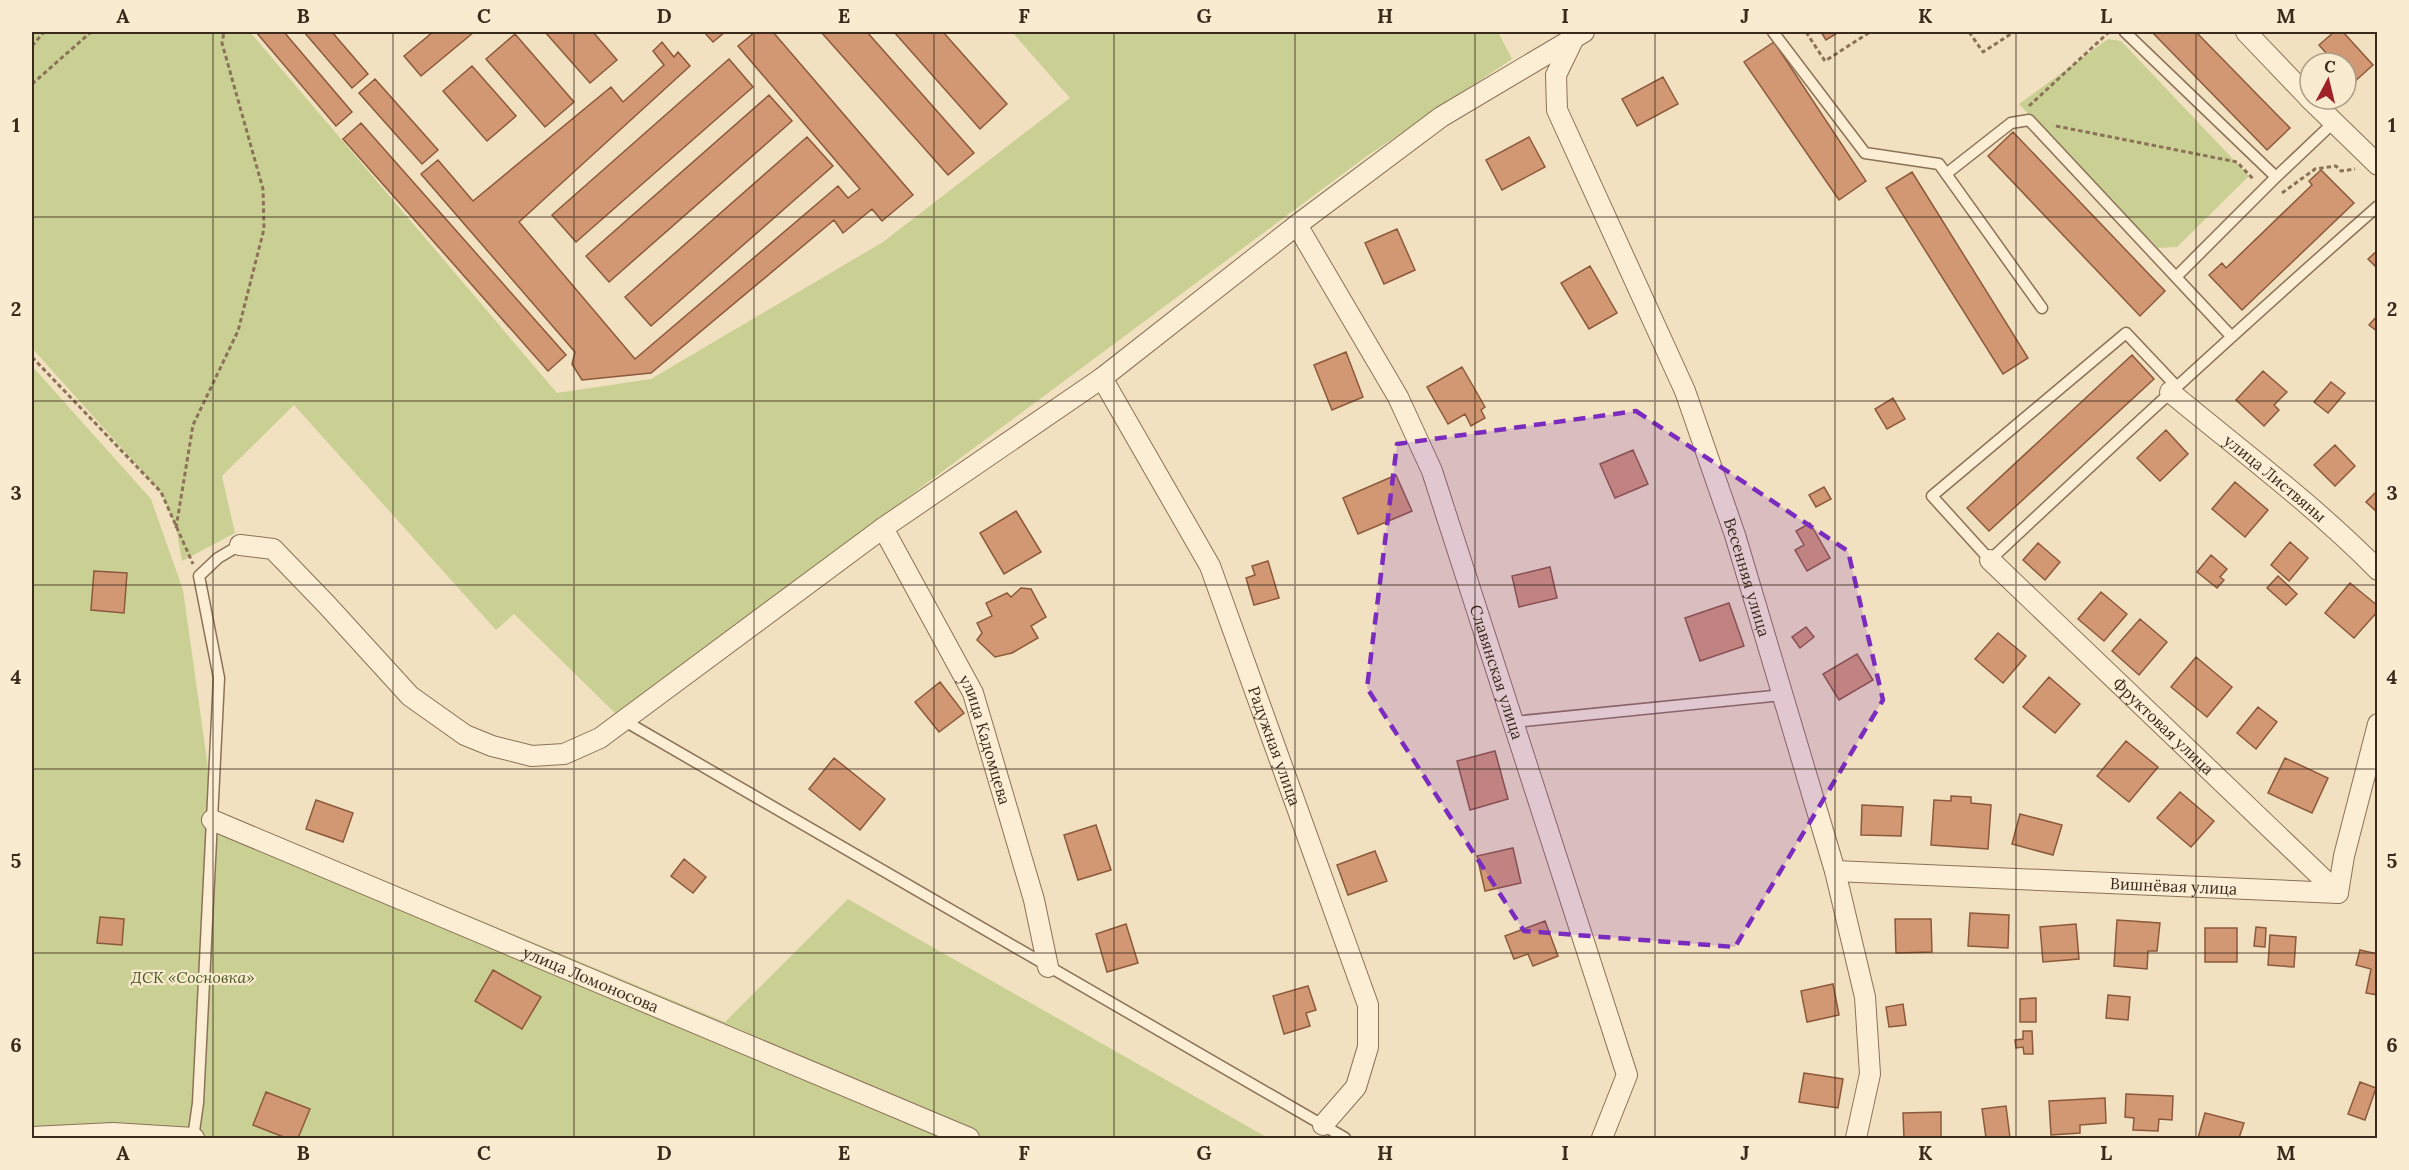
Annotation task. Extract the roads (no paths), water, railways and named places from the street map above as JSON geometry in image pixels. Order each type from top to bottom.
[{"type":"street","points":[[2246,32],[2298,86]]},
{"type":"street","points":[[240,545],[273,549],[410,696],[465,735],[492,746],[532,756],[564,754],[600,738],[883,528],[1102,378],[1296,225],[1442,117],[1537,53],[1578,36]]},
{"type":"street","name":"Весенняя улица","points":[[1578,36],[1556,75],[1557,110],[1685,391],[1735,535],[1835,871],[1865,997],[1870,1074],[1856,1138]]},
{"type":"street","points":[[2322,111],[2368,167]]},
{"type":"street","name":"Славянская улица","points":[[1296,225],[1398,398],[1432,471],[1627,1075],[1602,1138]]},
{"type":"street","name":"Радужная улица","points":[[1102,378],[1210,566],[1368,1005],[1368,1047],[1356,1087],[1323,1125]]},
{"type":"street","name":"улица Листвяны","points":[[2174,390],[2295,494],[2378,570]]},
{"type":"street","name":"улица Кадомцева","points":[[883,528],[973,693],[1034,900],[1048,967]]},
{"type":"street","name":"Фруктовая улица","points":[[1990,560],[2338,893]]},
{"type":"street","points":[[2338,893],[2344,856],[2378,724]]},
{"type":"street","name":"улица Ломоносова","points":[[212,820],[967,1138]]},
{"type":"street","name":"Вишнёвая улица","points":[[1835,871],[2338,893]]},
{"type":"street","points":[[32,1137],[113,1133],[193,1138]]},
{"type":"lane","points":[[1773,32],[1864,153],[1939,164],[2042,308]]},
{"type":"lane","points":[[2125,32],[2276,177]]},
{"type":"lane","points":[[1947,174],[2011,123],[2029,120],[2231,336]]},
{"type":"lane","points":[[2176,277],[2333,123]]},
{"type":"lane","points":[[2174,390],[2126,333],[1932,496],[1990,560],[2174,390],[2231,336],[2378,206]]},
{"type":"lane","points":[[193,1138],[198,1103],[219,678],[199,576],[218,558],[240,545]]},
{"type":"lane","points":[[1513,722],[1783,695]]},
{"type":"lane","points":[[623,720],[1345,1138]]},
{"type":"park label","name":"ДСК «Сосновка»","points":[[193,977]]}]
